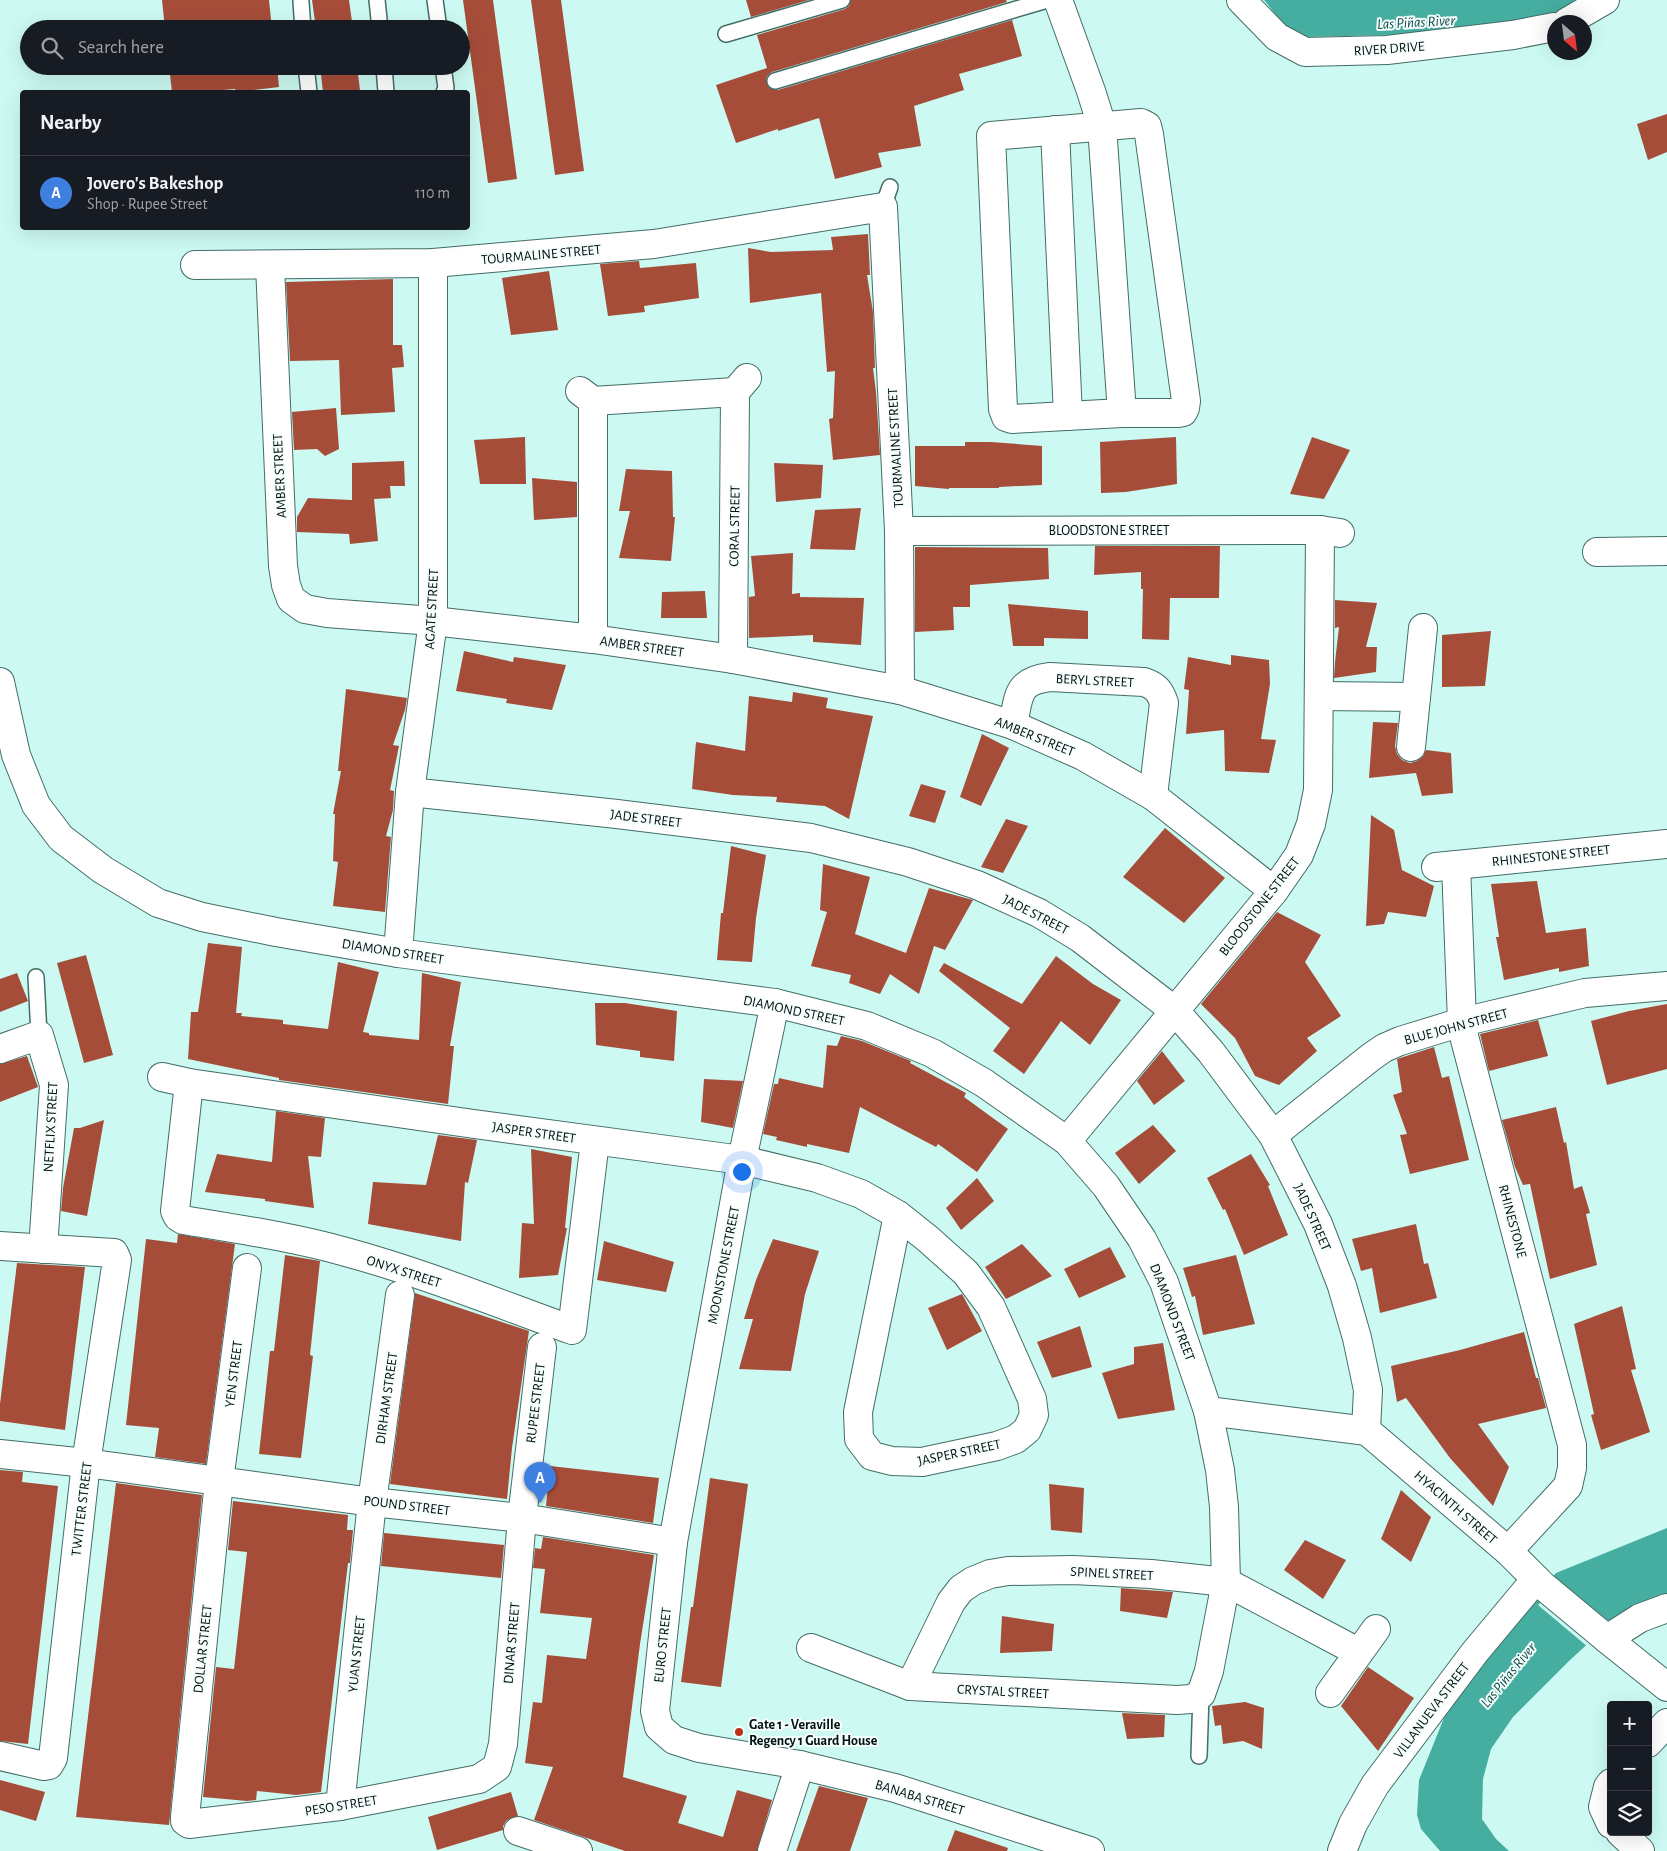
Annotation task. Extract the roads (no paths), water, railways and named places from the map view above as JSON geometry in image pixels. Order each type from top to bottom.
[{"type":"street","points":[[1058,0],[1102,126],[1122,413]]},
{"type":"street","name":"RIVER DRIVE","points":[[1241,0],[1277,38],[1304,52],[1386,50],[1513,36],[1547,29]]},
{"type":"street","points":[[1579,15],[1605,0]]},
{"type":"street","points":[[1141,123],[1147,126],[1186,401],[1185,408],[1182,412],[1178,413],[1122,413],[1012,419],[1006,417],[1003,409],[990,136],[1102,126],[1141,123]]},
{"type":"street","points":[[1056,130],[1068,416]]},
{"type":"street","name":"TOURMALINE STREET","points":[[195,265],[433,263],[654,244],[887,197],[899,531],[900,690]]},
{"type":"street","name":"AGATE STREET","points":[[398,953],[410,792],[433,621],[433,263]]},
{"type":"street","name":"AMBER STREET","points":[[270,265],[283,566],[286,585],[291,599],[305,609],[326,613],[433,621],[593,640],[732,660],[900,690],[1013,725],[1084,756],[1152,796],[1274,890]]},
{"type":"street","name":"CORAL STREET","points":[[593,640],[587,396],[741,385],[732,660]]},
{"type":"street","name":"BLOODSTONE STREET","points":[[899,531],[1330,531],[1319,696],[1318,790],[1311,824],[1299,855],[1274,890],[1067,1141]]},
{"type":"street","points":[[1597,552],[1667,551]]},
{"type":"street","points":[[1411,746],[1423,628]]},
{"type":"street","name":"BERYL STREET","points":[[1013,725],[1020,693],[1030,682],[1039,678],[1144,682],[1155,686],[1161,694],[1164,703],[1152,796]]},
{"type":"street","name":"DIAMOND STREET","points":[[0,682],[5,725],[36,805],[61,838],[103,870],[158,903],[202,917],[276,932],[398,953],[776,1003],[867,1026],[932,1052],[984,1083],[1067,1141],[1106,1186],[1142,1239],[1164,1282],[1208,1411],[1220,1470],[1224,1507],[1226,1582],[1208,1671],[1201,1694]]},
{"type":"street","points":[[1319,696],[1416,697]]},
{"type":"street","name":"JADE STREET","points":[[410,792],[810,838],[908,862],[977,885],[1039,913],[1080,938],[1175,1011],[1211,1052],[1273,1135],[1318,1224],[1342,1286],[1357,1338],[1368,1390],[1366,1430]]},
{"type":"street","name":"RHINESTONE STREET","points":[[1446,866],[1667,844]]},
{"type":"street","name":"RHINESTONE","points":[[1446,866],[1462,1022],[1572,1445],[1572,1468],[1568,1486],[1508,1551]]},
{"type":"street","name":"BLUE JOHN STREET","points":[[1273,1135],[1384,1048],[1400,1041],[1462,1022],[1585,993],[1667,986]]},
{"type":"street","name":"MOONSTONE STREET","points":[[686,1469],[742,1160],[776,1003]]},
{"type":"street","points":[[0,1049],[39,1035]]},
{"type":"street","name":"NETFLIX STREET","points":[[39,1035],[54,1085],[43,1249]]},
{"type":"street","name":"JASPER STREET","points":[[162,1077],[189,1083],[742,1160],[817,1178],[861,1194],[898,1215],[928,1239],[966,1273],[991,1307],[1032,1399],[1034,1415],[1027,1430],[1016,1439],[997,1446],[922,1462],[892,1461],[872,1456],[859,1439],[858,1412],[898,1215]]},
{"type":"street","name":"ONYX STREET","points":[[189,1083],[175,1211],[182,1220],[253,1231],[345,1252],[420,1275],[572,1330],[595,1141]]},
{"type":"street","points":[[0,1246],[43,1249]]},
{"type":"street","name":"TWITTER STREET","points":[[0,1756],[40,1766],[49,1765],[53,1758],[86,1463],[117,1260],[114,1252],[43,1249]]},
{"type":"street","name":"YEN STREET","points":[[219,1481],[247,1268]]},
{"type":"street","name":"DIRHAM STREET","points":[[372,1502],[400,1295]]},
{"type":"street","name":"RUPEE STREET","points":[[522,1518],[542,1347]]},
{"type":"street","points":[[1208,1411],[1366,1430]]},
{"type":"street","name":"HYACINTH STREET","points":[[1366,1430],[1508,1551],[1539,1582],[1603,1636],[1667,1686]]},
{"type":"street","name":"POUND STREET","points":[[0,1454],[86,1463],[372,1502],[522,1518],[673,1542]]},
{"type":"street","name":"EURO STREET","points":[[686,1469],[673,1542],[655,1710],[659,1728],[674,1740],[699,1748],[747,1755]]},
{"type":"street","name":"DOLLAR STREET","points":[[184,1817],[219,1481]]},
{"type":"street","name":"YUAN STREET","points":[[340,1806],[372,1502]]},
{"type":"street","name":"DINAR STREET","points":[[497,1767],[503,1744],[522,1518]]},
{"type":"street","name":"SPINEL STREET","points":[[910,1686],[951,1602],[961,1589],[973,1581],[990,1574],[1008,1571],[1072,1570],[1151,1574],[1226,1582],[1358,1652]]},
{"type":"street","name":"VILLANUEVA STREET","points":[[1342,1851],[1353,1824],[1375,1785],[1475,1652],[1539,1582]]},
{"type":"street","points":[[1603,1636],[1640,1618],[1667,1608]]},
{"type":"street","points":[[1330,1694],[1376,1629]]},
{"type":"street","name":"CRYSTAL STREET","points":[[811,1648],[910,1686],[1177,1700],[1191,1699],[1201,1694]]},
{"type":"street","points":[[1652,1739],[1667,1723]]},
{"type":"street","name":"BANABA STREET","points":[[747,1755],[800,1765],[895,1788],[1090,1851]]},
{"type":"street","points":[[772,1851],[800,1765]]},
{"type":"street","name":"PESO STREET","points":[[184,1817],[185,1821],[189,1824],[340,1806],[479,1779],[497,1767]]},
{"type":"street","points":[[1607,1791],[1603,1808],[1607,1816]]},
{"type":"street","points":[[518,1831],[578,1851]]},
{"type":"street","points":[[1624,1836],[1640,1851]]},
{"type":"lane","points":[[377,0],[379,20]]},
{"type":"lane","points":[[435,0],[438,20]]},
{"type":"lane","points":[[726,34],[842,0]]},
{"type":"lane","points":[[775,82],[1047,0]]},
{"type":"lane","points":[[301,2],[302,20]]},
{"type":"lane","points":[[307,75],[309,90]]},
{"type":"lane","points":[[385,75],[386,90]]},
{"type":"lane","points":[[444,75],[445,90]]},
{"type":"lane","name":"NETFLIX STREET","points":[[36,977],[39,1035]]},
{"type":"lane","points":[[1199,1756],[1201,1694]]},
{"type":"water","name":"Las Piñas River","points":[[1264,0],[1580,0],[1552,15],[1547,15],[1547,17],[1542,20],[1388,35],[1303,37],[1290,32]]},
{"type":"water","name":"Las Piñas River","points":[[1667,1528],[1667,1597],[1615,1619],[1570,1660],[1513,1717],[1491,1749],[1483,1779],[1482,1819],[1496,1839],[1509,1851],[1440,1851],[1421,1829],[1417,1815],[1419,1780],[1448,1708],[1504,1633],[1556,1573]]},
{"type":"place","name":"Jovero's Bakeshop","points":[[540,1503]]},
{"type":"place","name":"Gate 1 - Veraville Regency 1 Guard House","points":[[739,1732]]}]
